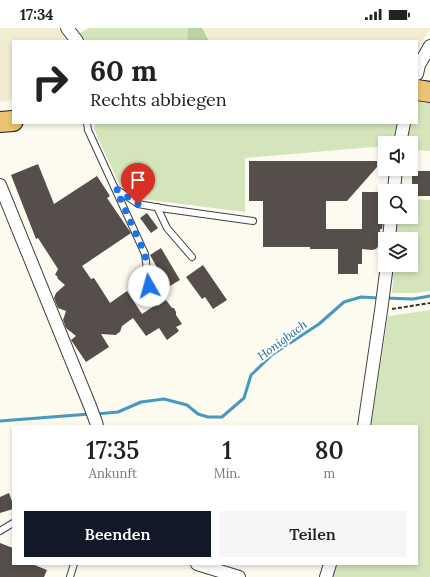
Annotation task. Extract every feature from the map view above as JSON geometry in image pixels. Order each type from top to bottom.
[{"type":"main road","points":[[418,90],[430,92]]},
{"type":"main road","points":[[0,122],[12,120]]},
{"type":"street","points":[[67,28],[76,40]]},
{"type":"street","points":[[418,70],[430,46]]},
{"type":"street","points":[[401,136],[404,124]]},
{"type":"street","points":[[1,188],[96,424]]},
{"type":"street","points":[[364,425],[386,272]]},
{"type":"street","points":[[200,565],[239,577]]},
{"type":"street","points":[[326,577],[330,565]]},
{"type":"lane","points":[[87,124],[88,130],[145,254],[149,286]]},
{"type":"lane","points":[[116,189],[138,204],[253,221]]},
{"type":"lane","points":[[157,207],[167,228],[192,257]]},
{"type":"lane","points":[[0,531],[12,524]]},
{"type":"lane","points":[[70,577],[74,565]]},
{"type":"path","points":[[382,308],[430,303]]},
{"type":"shaded area","points":[[0,28],[58,28],[67,40],[12,40],[12,100],[0,102]]},
{"type":"shaded area","points":[[202,28],[430,28],[418,49],[418,40],[208,40]]},
{"type":"green space","points":[[89,28],[188,28],[187,40],[83,40],[78,34]]},
{"type":"green space","points":[[188,28],[202,28],[208,40],[187,40]]},
{"type":"green space","points":[[418,96],[430,98],[430,151],[418,150],[418,136],[407,136],[410,124],[418,124]]},
{"type":"green space","points":[[95,124],[398,124],[394,136],[378,136],[378,147],[245,158],[245,212],[142,199],[120,186],[94,129]]},
{"type":"green space","points":[[418,199],[430,200],[430,291],[392,293],[394,272],[418,272],[418,232],[397,232],[397,224],[418,224]]},
{"type":"green space","points":[[430,310],[430,577],[330,577],[335,565],[418,565],[418,425],[371,425],[388,316]]},
{"type":"building","points":[[249,161],[377,161],[377,167],[347,201],[326,201],[326,229],[362,229],[362,192],[378,192],[378,224],[383,224],[380,232],[378,232],[378,246],[372,250],[362,249],[362,264],[358,264],[358,274],[338,274],[338,249],[310,249],[310,247],[263,247],[263,201],[249,201]]},
{"type":"building","points":[[38,164],[54,204],[97,176],[110,196],[107,198],[131,233],[82,266],[91,279],[94,278],[110,303],[127,291],[142,314],[166,300],[172,308],[174,308],[176,315],[182,324],[176,327],[179,331],[167,340],[159,328],[146,336],[133,318],[122,326],[120,332],[116,335],[101,334],[109,347],[86,362],[71,340],[76,336],[66,328],[63,320],[66,311],[58,308],[54,298],[56,293],[65,285],[55,275],[58,269],[38,238],[36,239],[11,175]]},
{"type":"building","points":[[418,171],[430,171],[430,196],[418,196],[418,184],[412,184],[412,176],[418,176]]},
{"type":"building","points":[[147,213],[158,228],[151,233],[140,218]]},
{"type":"building","points":[[161,248],[180,280],[168,287],[150,255]]},
{"type":"building","points":[[203,265],[227,300],[213,309],[205,297],[202,299],[186,277]]},
{"type":"building","points":[[9,493],[12,501],[12,509],[0,513],[0,497]]},
{"type":"building","points":[[0,543],[12,548],[12,565],[34,565],[47,570],[44,577],[0,577]]},
{"type":"waterway","name":"Honigbach","points":[[385,298],[413,299],[430,296]]},
{"type":"waterway","name":"Honigbach","points":[[96,414],[118,412],[141,402],[164,399],[187,405],[198,414],[208,417],[222,417],[244,398],[251,375],[273,354],[319,324],[344,302],[361,297],[379,298]]},
{"type":"waterway","name":"Honigbach","points":[[0,421],[90,414]]},
{"type":"route","points":[[138,204],[116,189],[145,254],[149,286]]}]
